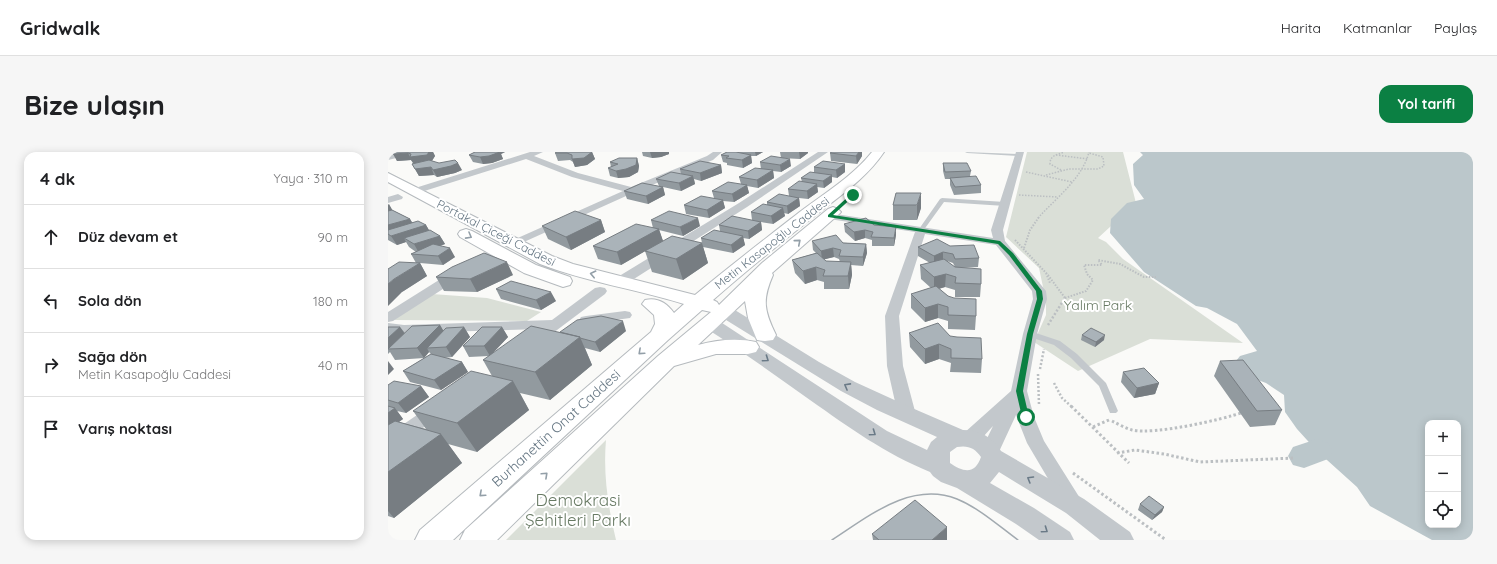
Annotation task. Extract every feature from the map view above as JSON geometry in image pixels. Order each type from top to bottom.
[{"type":"main road","name":"Metin Kasapoğlu Caddesi","points":[[700,313],[719,284],[850,181],[869,164],[878,152]]},
{"type":"main road","name":"Portakal Çiceği Caddesi","points":[[388,177],[546,260],[567,268],[622,281],[658,298],[700,313]]},
{"type":"main road","name":"Metin Kasapoğlu Caddesi","points":[[700,313],[768,267],[868,183]]},
{"type":"main road","name":"Portakal Çiceği Caddesi","points":[[391,196],[530,270],[549,277],[600,291],[658,298]]},
{"type":"main road","points":[[666,361],[715,347],[756,341],[754,300],[757,288],[768,267]]},
{"type":"main road","points":[[660,335],[665,324],[664,313],[658,298],[719,284]]},
{"type":"main road","name":"Burhanettin Onat Caddesi","points":[[431,540],[660,335],[700,313]]},
{"type":"main road","name":"Burhanettin Onat Caddesi","points":[[476,540],[666,361],[700,313]]},
{"type":"street","points":[[388,157],[410,152]]},
{"type":"street","points":[[416,191],[539,152]]},
{"type":"street","points":[[515,243],[632,190],[710,158],[717,152]]},
{"type":"street","points":[[622,281],[755,198],[824,152]]},
{"type":"street","points":[[964,480],[980,477],[986,474],[991,468],[992,454],[1019,391],[1030,334],[1040,299],[1039,291],[1000,242],[997,230],[1020,154]]},
{"type":"street","points":[[526,156],[575,174],[632,190]]},
{"type":"street","points":[[829,216],[1000,242]]},
{"type":"street","points":[[907,415],[894,366],[892,316],[921,230]]},
{"type":"street","points":[[388,318],[496,251]]},
{"type":"street","points":[[518,352],[600,291]]},
{"type":"street","points":[[700,313],[756,341],[812,366],[838,381],[907,415],[981,443],[992,454],[1075,506],[1120,540]]},
{"type":"street","points":[[388,327],[412,329],[525,326],[557,324],[625,315]]},
{"type":"street","points":[[756,341],[878,437],[905,451],[938,465],[948,475],[964,480],[1025,516],[1060,540]]},
{"type":"street","points":[[938,465],[936,458],[941,447],[953,439],[965,438],[1019,391]]},
{"type":"street","points":[[1019,391],[1026,417],[1036,443],[1075,506]]},
{"type":"street","points":[[388,444],[447,402]]},
{"type":"lane","points":[[967,152],[1020,154]]},
{"type":"lane","points":[[921,230],[942,200],[1005,204]]},
{"type":"lane","points":[[1030,334],[1057,343],[1074,356],[1102,385],[1113,411]]},
{"type":"path","points":[[1061,171],[1050,164],[1051,157],[1064,152]]},
{"type":"path","points":[[1046,175],[1061,171],[1081,169],[1098,169],[1104,166],[1103,157],[1089,152],[1088,159],[1081,169],[1072,182],[1033,225],[1024,249],[1057,284],[1065,298]]},
{"type":"path","points":[[1056,155],[1088,159]]},
{"type":"path","points":[[1015,172],[1046,175],[1061,181],[1072,182]]},
{"type":"path","points":[[1017,195],[1058,197]]},
{"type":"path","points":[[1049,316],[1045,329],[1065,298],[1086,291],[1093,280],[1088,274],[1084,265],[1102,265],[1098,260],[1120,264],[1144,276],[1155,277]]},
{"type":"path","points":[[1046,273],[1051,287]]},
{"type":"path","points":[[1040,412],[1038,375],[1047,339]]},
{"type":"path","points":[[1054,382],[1062,398],[1129,463]]},
{"type":"path","points":[[1110,420],[1113,411]]},
{"type":"path","points":[[1093,427],[1110,420],[1133,430],[1149,431],[1210,420],[1246,411]]},
{"type":"path","points":[[1117,453],[1135,450],[1164,454],[1200,462],[1295,458]]},
{"type":"path","points":[[1071,471],[1166,540]]},
{"type":"green space","name":"Yalım Park","points":[[1027,152],[1123,152],[1136,203],[1098,238],[1106,242],[1123,259],[1243,343],[1150,339],[1078,371],[1034,342],[1046,315],[1046,301],[1039,268],[1006,237]]},
{"type":"green space","points":[[432,294],[487,298],[541,312],[527,321],[394,320]]},
{"type":"green space","name":"Demokrasi Şehitleri Parkı","points":[[606,440],[605,465],[607,490],[616,540],[506,540]]},
{"type":"shaded area","points":[[1140,152],[1473,152],[1473,540],[1432,540],[1370,506],[1357,487],[1317,451],[1297,429],[1285,412],[1284,395],[1266,383],[1247,376],[1236,361],[1240,356],[1257,351],[1237,324],[1207,308],[1196,306],[1144,272],[1110,233],[1111,219],[1127,203],[1144,199],[1134,185],[1133,164],[1143,155]]},
{"type":"building","points":[[394,152],[429,152],[427,155],[410,157],[411,154],[408,153],[393,154]]},
{"type":"building","points":[[475,152],[500,152],[489,156],[480,157],[469,155]]},
{"type":"building","points":[[592,152],[584,158],[572,159],[572,155],[567,153],[555,153]]},
{"type":"building","points":[[727,152],[751,155],[742,160],[726,158],[729,156],[721,155]]},
{"type":"building","points":[[859,152],[856,156],[830,153]]},
{"type":"building","points":[[771,156],[790,159],[780,165],[760,162]]},
{"type":"building","points":[[619,158],[637,158],[636,165],[616,171],[608,168],[618,164],[610,162]]},
{"type":"building","points":[[429,160],[439,163],[455,160],[458,163],[433,170],[431,167],[415,169],[412,164]]},
{"type":"building","points":[[700,161],[721,165],[700,173],[680,169]]},
{"type":"building","points":[[823,161],[845,164],[836,170],[814,167]]},
{"type":"building","points":[[943,163],[967,163],[971,171],[945,172]]},
{"type":"building","points":[[755,168],[773,170],[757,180],[739,177]]},
{"type":"building","points":[[671,172],[693,176],[679,183],[656,179]]},
{"type":"building","points":[[810,172],[832,175],[823,181],[801,178]]},
{"type":"building","points":[[976,176],[981,185],[955,187],[950,178]]},
{"type":"building","points":[[799,181],[817,184],[807,191],[788,189]]},
{"type":"building","points":[[728,182],[747,185],[732,194],[712,191]]},
{"type":"building","points":[[642,183],[663,187],[646,196],[624,191]]},
{"type":"building","points":[[896,193],[921,193],[917,205],[893,205]]},
{"type":"building","points":[[779,194],[799,198],[787,206],[767,202]]},
{"type":"building","points":[[701,196],[723,200],[707,210],[684,205]]},
{"type":"building","points":[[763,204],[783,208],[771,216],[751,212]]},
{"type":"building","points":[[392,210],[410,219],[388,225],[388,211]]},
{"type":"building","points":[[575,211],[601,220],[566,237],[542,226]]},
{"type":"building","points":[[669,211],[698,218],[680,227],[651,220]]},
{"type":"building","points":[[732,216],[761,222],[748,231],[719,225]]},
{"type":"building","points":[[866,218],[874,225],[896,227],[894,238],[871,237],[873,232],[865,230],[854,232],[844,224]]},
{"type":"building","points":[[418,221],[426,225],[391,236],[388,234],[388,230]]},
{"type":"building","points":[[636,224],[659,229],[617,252],[593,246]]},
{"type":"building","points":[[430,230],[440,236],[414,244],[404,238]]},
{"type":"building","points":[[714,230],[743,236],[731,245],[701,238]]},
{"type":"building","points":[[836,235],[843,243],[866,244],[863,257],[839,256],[841,250],[833,248],[821,251],[812,241]]},
{"type":"building","points":[[672,236],[702,243],[676,259],[645,251]]},
{"type":"building","points":[[937,239],[950,246],[974,245],[979,258],[955,259],[953,254],[943,252],[934,256],[918,247]]},
{"type":"building","points":[[433,244],[450,248],[438,256],[411,254]]},
{"type":"building","points":[[484,253],[507,262],[470,279],[436,277],[452,267]]},
{"type":"building","points":[[817,253],[826,261],[851,262],[848,276],[823,276],[825,270],[816,267],[803,271],[792,260]]},
{"type":"building","points":[[944,259],[955,267],[981,269],[981,284],[955,283],[956,277],[946,274],[934,277],[920,265]]},
{"type":"building","points":[[399,262],[420,263],[388,284],[388,269]]},
{"type":"building","points":[[511,281],[551,292],[536,300],[496,289]]},
{"type":"building","points":[[936,286],[948,296],[954,298],[976,299],[976,316],[948,315],[948,307],[938,304],[925,308],[911,294]]},
{"type":"building","points":[[601,316],[623,321],[595,342],[560,332],[577,320]]},
{"type":"building","points":[[938,323],[950,336],[981,338],[982,359],[951,358],[951,349],[939,344],[925,349],[909,333]]},
{"type":"building","points":[[440,325],[417,348],[388,349],[412,326]]},
{"type":"building","points":[[531,326],[580,337],[535,372],[483,360]]},
{"type":"building","points":[[388,327],[400,327],[388,338]]},
{"type":"building","points":[[464,327],[446,347],[427,348],[446,328]]},
{"type":"building","points":[[482,327],[502,327],[484,346],[463,346]]},
{"type":"building","points":[[1091,328],[1105,335],[1096,342],[1082,335]]},
{"type":"building","points":[[431,354],[462,362],[434,380],[403,371]]},
{"type":"building","points":[[1243,360],[1282,410],[1257,411],[1220,361]]},
{"type":"building","points":[[1144,368],[1159,383],[1137,388],[1123,372]]},
{"type":"building","points":[[471,371],[513,381],[457,423],[413,411]]},
{"type":"building","points":[[394,381],[421,386],[398,403],[388,400],[388,385]]},
{"type":"building","points":[[388,406],[395,408],[388,413]]},
{"type":"building","points":[[395,421],[441,434],[388,472],[388,425]]},
{"type":"building","points":[[1149,496],[1164,507],[1155,515],[1140,504]]},
{"type":"building","points":[[915,500],[947,527],[932,540],[879,540],[872,534]]},
{"type":"waterway","points":[[1304,456],[1317,451]]},
{"type":"tram line","points":[[832,540],[891,504],[923,494],[940,495],[957,499],[973,507],[1018,540]]},
{"type":"route","points":[[853,195],[829,216],[1000,242],[1011,254],[1039,291],[1040,299],[1030,334],[1019,391],[1026,417]]}]
